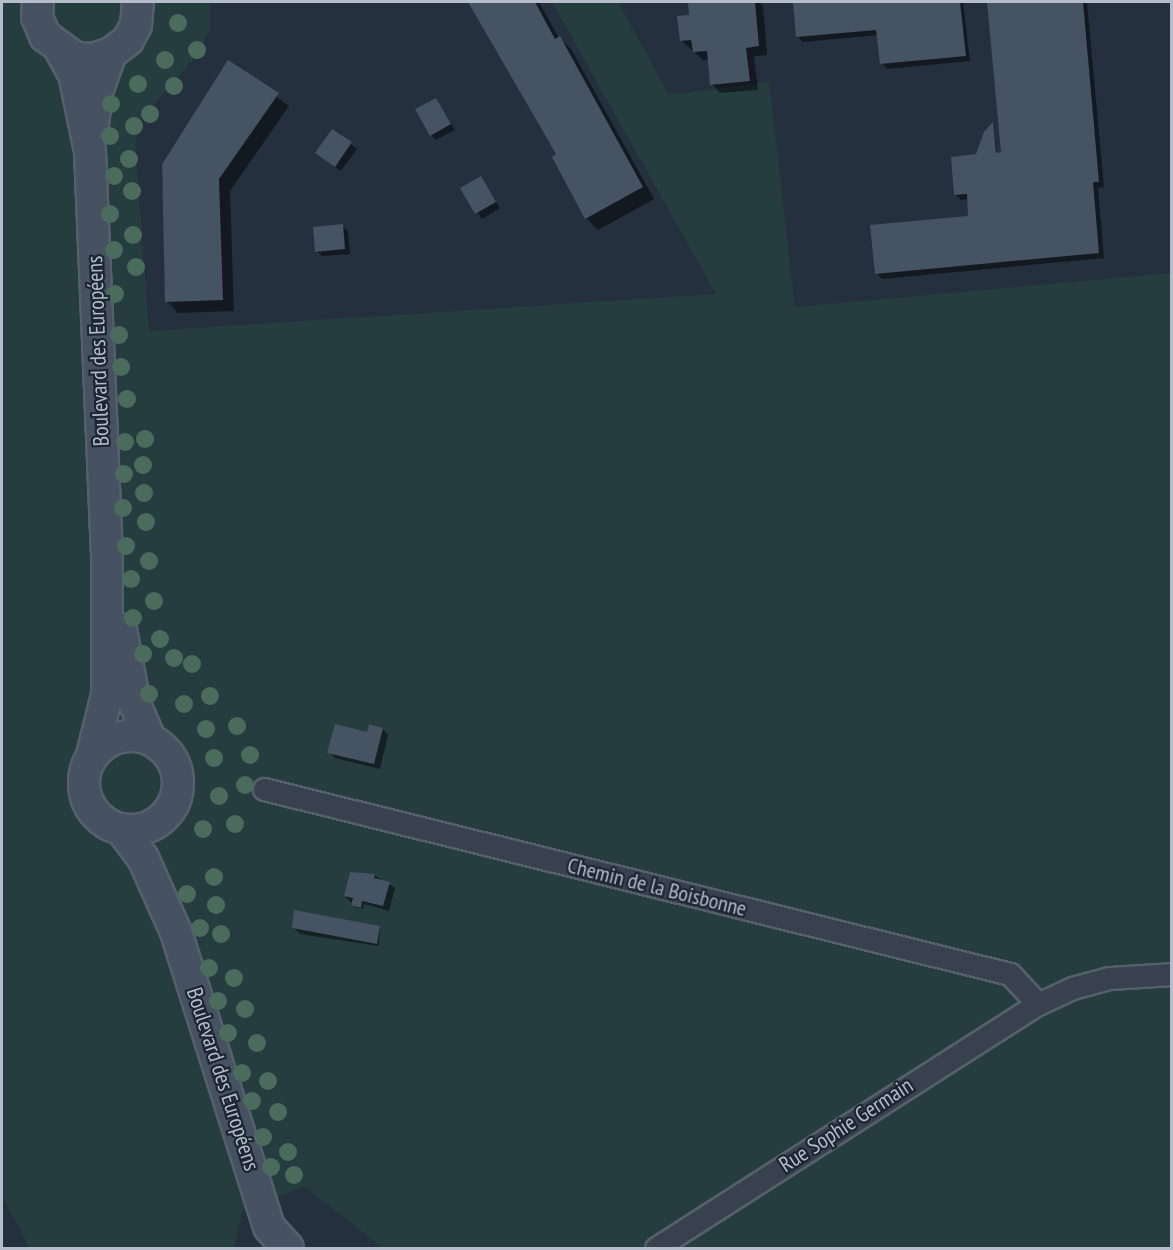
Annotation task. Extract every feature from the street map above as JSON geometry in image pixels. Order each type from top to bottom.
[{"type":"street","name":"Boulevard des Européens","points":[[38,2],[37,17],[45,36],[61,51],[74,74],[90,151]]},
{"type":"street","points":[[61,51],[84,58],[111,53],[128,40],[136,25],[138,2]]},
{"type":"street","name":"Boulevard des Européens","points":[[92,755],[107,695],[107,552],[90,151],[97,92],[111,53]]},
{"type":"street","name":"Boulevard des Européens","points":[[107,552],[135,704],[150,739]]},
{"type":"street","points":[[118,737],[150,739],[165,749],[175,765],[178,782],[175,800],[165,815],[137,830],[121,829],[98,816],[90,806],[84,780],[92,755],[118,737]]},
{"type":"street","name":"Chemin de la Boisbonne","points":[[264,789],[1010,974],[1038,1004]]},
{"type":"street","name":"Boulevard des Européens","points":[[165,815],[161,849],[176,932]]},
{"type":"street","name":"Boulevard des Européens","points":[[121,829],[153,875],[176,932],[275,1241]]},
{"type":"street","name":"Rue Sophie Germain","points":[[656,1248],[1038,1004],[1072,988],[1109,978],[1172,974]]},
{"type":"green space","points":[[2,2],[210,2],[210,28],[198,54],[142,118],[135,144],[149,331],[716,294],[552,2],[618,2],[669,95],[769,82],[795,307],[1171,273],[1171,1248],[383,1248],[304,1186],[242,1213],[234,1248],[30,1248],[2,1197]]},
{"type":"building","points":[[468,2],[535,2],[555,39],[560,36],[643,187],[585,219],[552,157],[556,154]]},
{"type":"building","points":[[688,2],[755,2],[759,46],[746,48],[750,81],[710,85],[707,51],[693,52],[691,40],[680,41],[677,16],[689,15]]},
{"type":"building","points":[[793,2],[960,2],[966,56],[880,64],[876,30],[796,37]]},
{"type":"building","points":[[987,2],[1083,2],[1099,182],[1093,182],[1099,253],[875,274],[870,225],[968,216],[967,194],[954,195],[951,157],[976,154],[984,132],[993,122],[996,153],[1001,152]]},
{"type":"building","points":[[228,60],[279,93],[219,179],[223,300],[165,302],[162,164]]},
{"type":"building","points":[[436,98],[451,124],[430,136],[415,109]]},
{"type":"building","points":[[332,129],[352,142],[335,167],[315,153]]},
{"type":"building","points":[[481,176],[496,202],[475,214],[460,188]]},
{"type":"building","points":[[343,224],[345,249],[315,252],[313,227]]},
{"type":"building","points":[[335,724],[367,732],[369,724],[383,728],[374,764],[327,753]]},
{"type":"building","points":[[350,872],[375,874],[374,878],[390,882],[383,906],[362,901],[361,908],[351,905],[353,898],[344,896]]},
{"type":"building","points":[[294,910],[380,926],[377,944],[292,928]]}]
